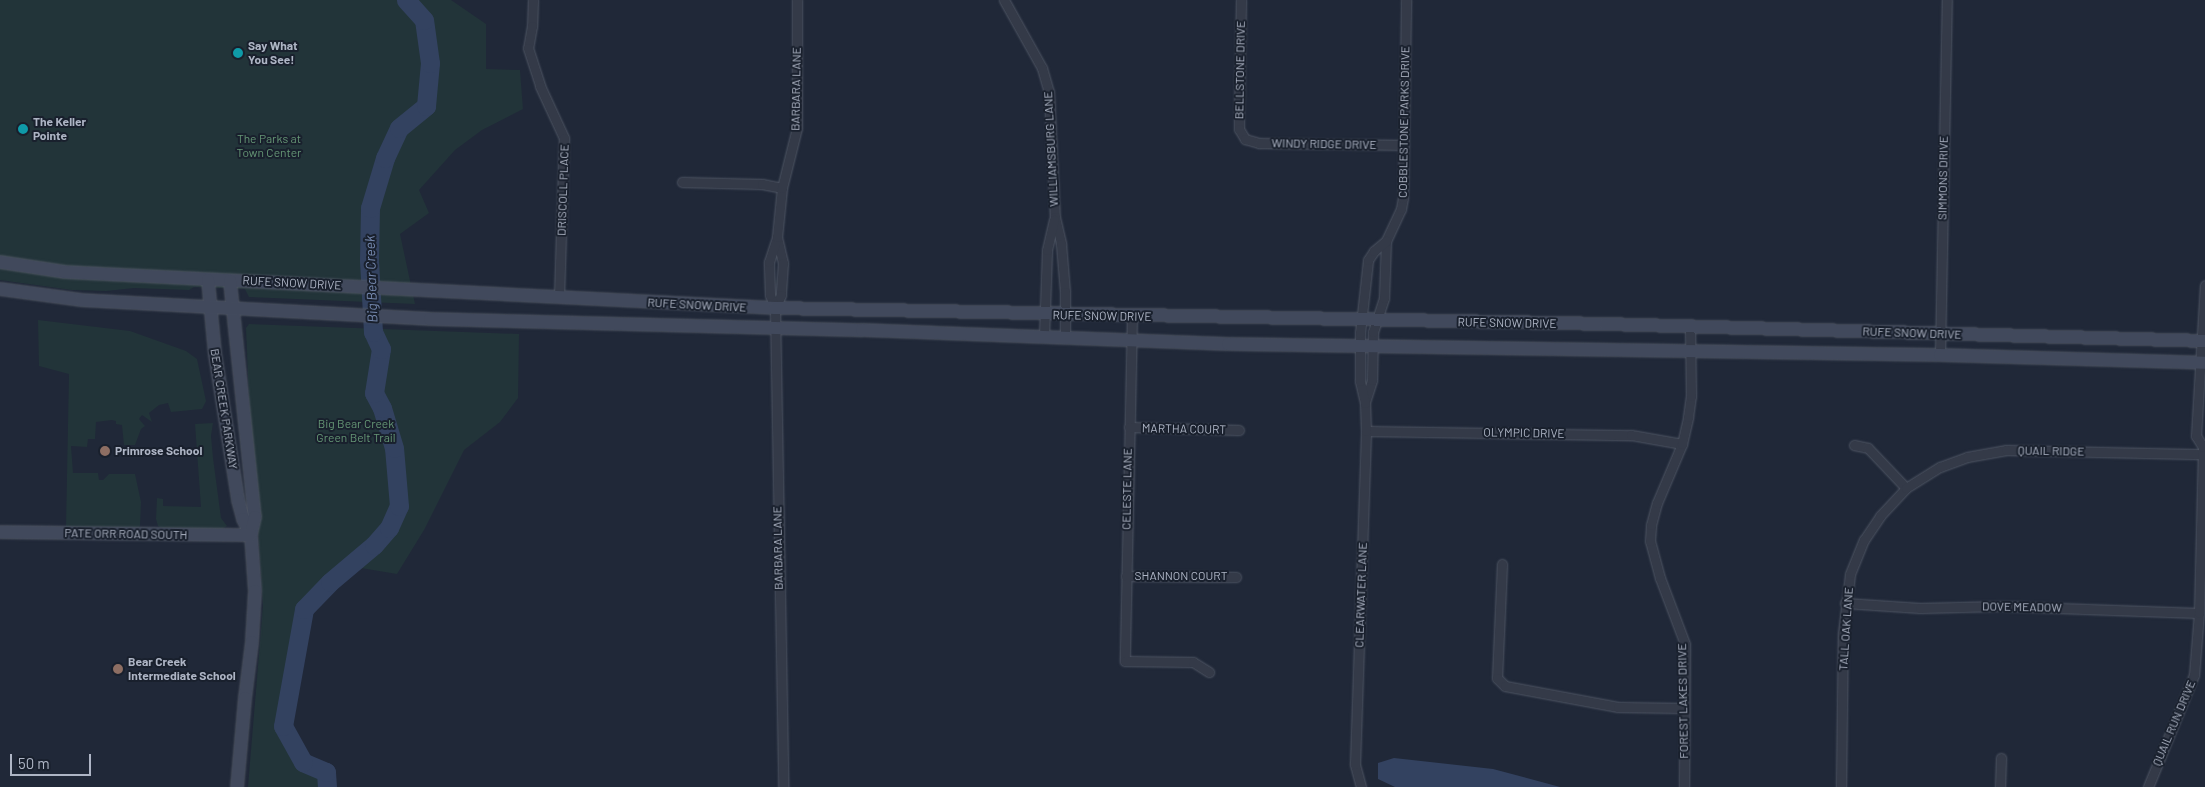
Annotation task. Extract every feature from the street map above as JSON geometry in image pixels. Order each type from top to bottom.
[{"type":"main road","name":"RUFE SNOW DRIVE","points":[[0,262],[65,272],[775,308],[1066,316],[1378,320],[1940,334],[2202,352]]},
{"type":"main road","name":"BEAR CREEK PARKWAY","points":[[208,280],[215,354],[238,500],[243,520],[251,535]]},
{"type":"main road","name":"BEAR CREEK PARKWAY","points":[[230,280],[255,517],[251,535],[255,591],[237,787]]},
{"type":"main road","name":"RUFE SNOW DRIVE","points":[[0,289],[81,300],[430,319],[775,328],[1132,341],[1364,342],[1690,352],[1940,356],[2202,352]]},
{"type":"main road","name":"PATE ORR ROAD SOUTH","points":[[0,532],[251,535]]},
{"type":"street","name":"DRISCOLL PLACE","points":[[533,0],[532,26],[528,48],[546,101],[564,138],[559,297]]},
{"type":"street","name":"BARBARA LANE","points":[[783,787],[775,308],[770,295],[769,262],[777,237],[782,188],[797,128],[797,0]]},
{"type":"street","name":"WILLIAMSBURG LANE","points":[[1004,0],[1042,68],[1049,92],[1055,217],[1061,244],[1066,316],[1065,338]]},
{"type":"street","name":"BELLSTONE DRIVE","points":[[1241,0],[1239,129],[1245,139]]},
{"type":"street","name":"COBBLESTONE PARKS DRIVE","points":[[1373,332],[1384,298],[1386,241],[1402,203],[1406,0]]},
{"type":"street","name":"SIMMONS DRIVE","points":[[1940,356],[1947,0]]},
{"type":"street","name":"WINDY RIDGE DRIVE","points":[[1245,139],[1259,143],[1404,145]]},
{"type":"street","points":[[682,182],[762,184],[782,188]]},
{"type":"street","name":"WILLIAMSBURG LANE","points":[[1044,337],[1047,250],[1055,217]]},
{"type":"street","name":"BARBARA LANE","points":[[775,308],[780,296],[783,263],[777,237]]},
{"type":"street","name":"COBBLESTONE PARKS DRIVE","points":[[1364,342],[1361,320],[1368,260],[1374,251],[1386,241]]},
{"type":"street","name":"QUAIL RUN DRIVE","points":[[2148,787],[2194,675],[2199,613],[2204,450],[2196,436],[2205,285]]},
{"type":"street","name":"CELESTE LANE","points":[[1132,316],[1125,661],[1193,662],[1209,672]]},
{"type":"street","name":"FOREST LAKES DRIVE","points":[[1684,787],[1685,644],[1660,578],[1650,541],[1651,525],[1657,503],[1682,444],[1691,396],[1690,327]]},
{"type":"street","name":"CLEARWATER LANE","points":[[1361,787],[1355,764],[1366,431],[1365,403],[1360,381],[1364,342],[1373,332]]},
{"type":"street","name":"MARTHA COURT","points":[[1129,428],[1239,430]]},
{"type":"street","name":"OLYMPIC DRIVE","points":[[1366,431],[1631,435],[1682,444]]},
{"type":"street","points":[[1854,445],[1868,448],[1906,488]]},
{"type":"street","name":"QUAIL RIDGE","points":[[1906,488],[1940,467],[1967,457],[2006,450],[2204,450]]},
{"type":"street","name":"TALL OAK LANE","points":[[1841,787],[1846,603],[1850,574],[1864,540],[1880,516],[1906,488]]},
{"type":"street","points":[[1502,564],[1496,678],[1505,686],[1618,707],[1684,708]]},
{"type":"street","name":"SHANNON COURT","points":[[1126,576],[1236,577]]},
{"type":"street","name":"DOVE MEADOW","points":[[1846,603],[1920,608],[2001,606],[2199,613]]},
{"type":"street","points":[[2000,787],[2001,758]]},
{"type":"green space","name":"The Parks at Town Center","points":[[0,0],[451,0],[486,24],[486,69],[520,70],[523,109],[482,130],[455,150],[419,190],[429,213],[400,234],[415,304],[249,297],[245,289],[194,287],[189,290],[134,288],[106,291],[72,290],[0,280]]},
{"type":"green space","points":[[38,320],[130,331],[186,351],[197,359],[206,401],[202,409],[171,412],[168,403],[159,405],[149,413],[152,422],[142,415],[139,419],[145,426],[141,429],[135,445],[124,445],[122,425],[116,424],[116,421],[112,420],[96,422],[95,439],[88,439],[87,447],[71,446],[73,473],[98,473],[99,480],[103,480],[109,474],[135,474],[141,502],[140,526],[137,529],[66,527],[69,374],[39,366]]},
{"type":"green space","name":"Big Bear Creek Green Belt Trail","points":[[249,324],[519,334],[518,398],[500,422],[464,450],[424,530],[397,574],[349,566],[304,609],[283,726],[303,762],[326,772],[327,787],[248,787],[263,606],[249,400],[246,328]]},
{"type":"green space","points":[[213,423],[211,436],[221,518],[227,526],[222,529],[165,530],[158,526],[156,519],[157,498],[163,499],[163,506],[201,507],[195,424]]},
{"type":"water","points":[[1394,758],[1493,769],[1560,787],[1395,787],[1378,779],[1378,763]]},
{"type":"waterway","name":"Big Bear Creek","points":[[327,787],[326,772],[303,762],[283,726],[304,609],[330,582],[374,545],[389,528],[399,506],[394,448],[382,408],[374,393],[381,349],[373,332],[369,260],[370,208],[385,158],[399,128],[426,106],[430,63],[424,20],[406,0]]},
{"type":"place","name":"Say What You See!","points":[[238,53]]},
{"type":"place","name":"The Keller Pointe","points":[[23,129]]},
{"type":"place","name":"Primrose School","points":[[105,451]]},
{"type":"place","name":"Bear Creek Intermediate School","points":[[118,669]]}]
